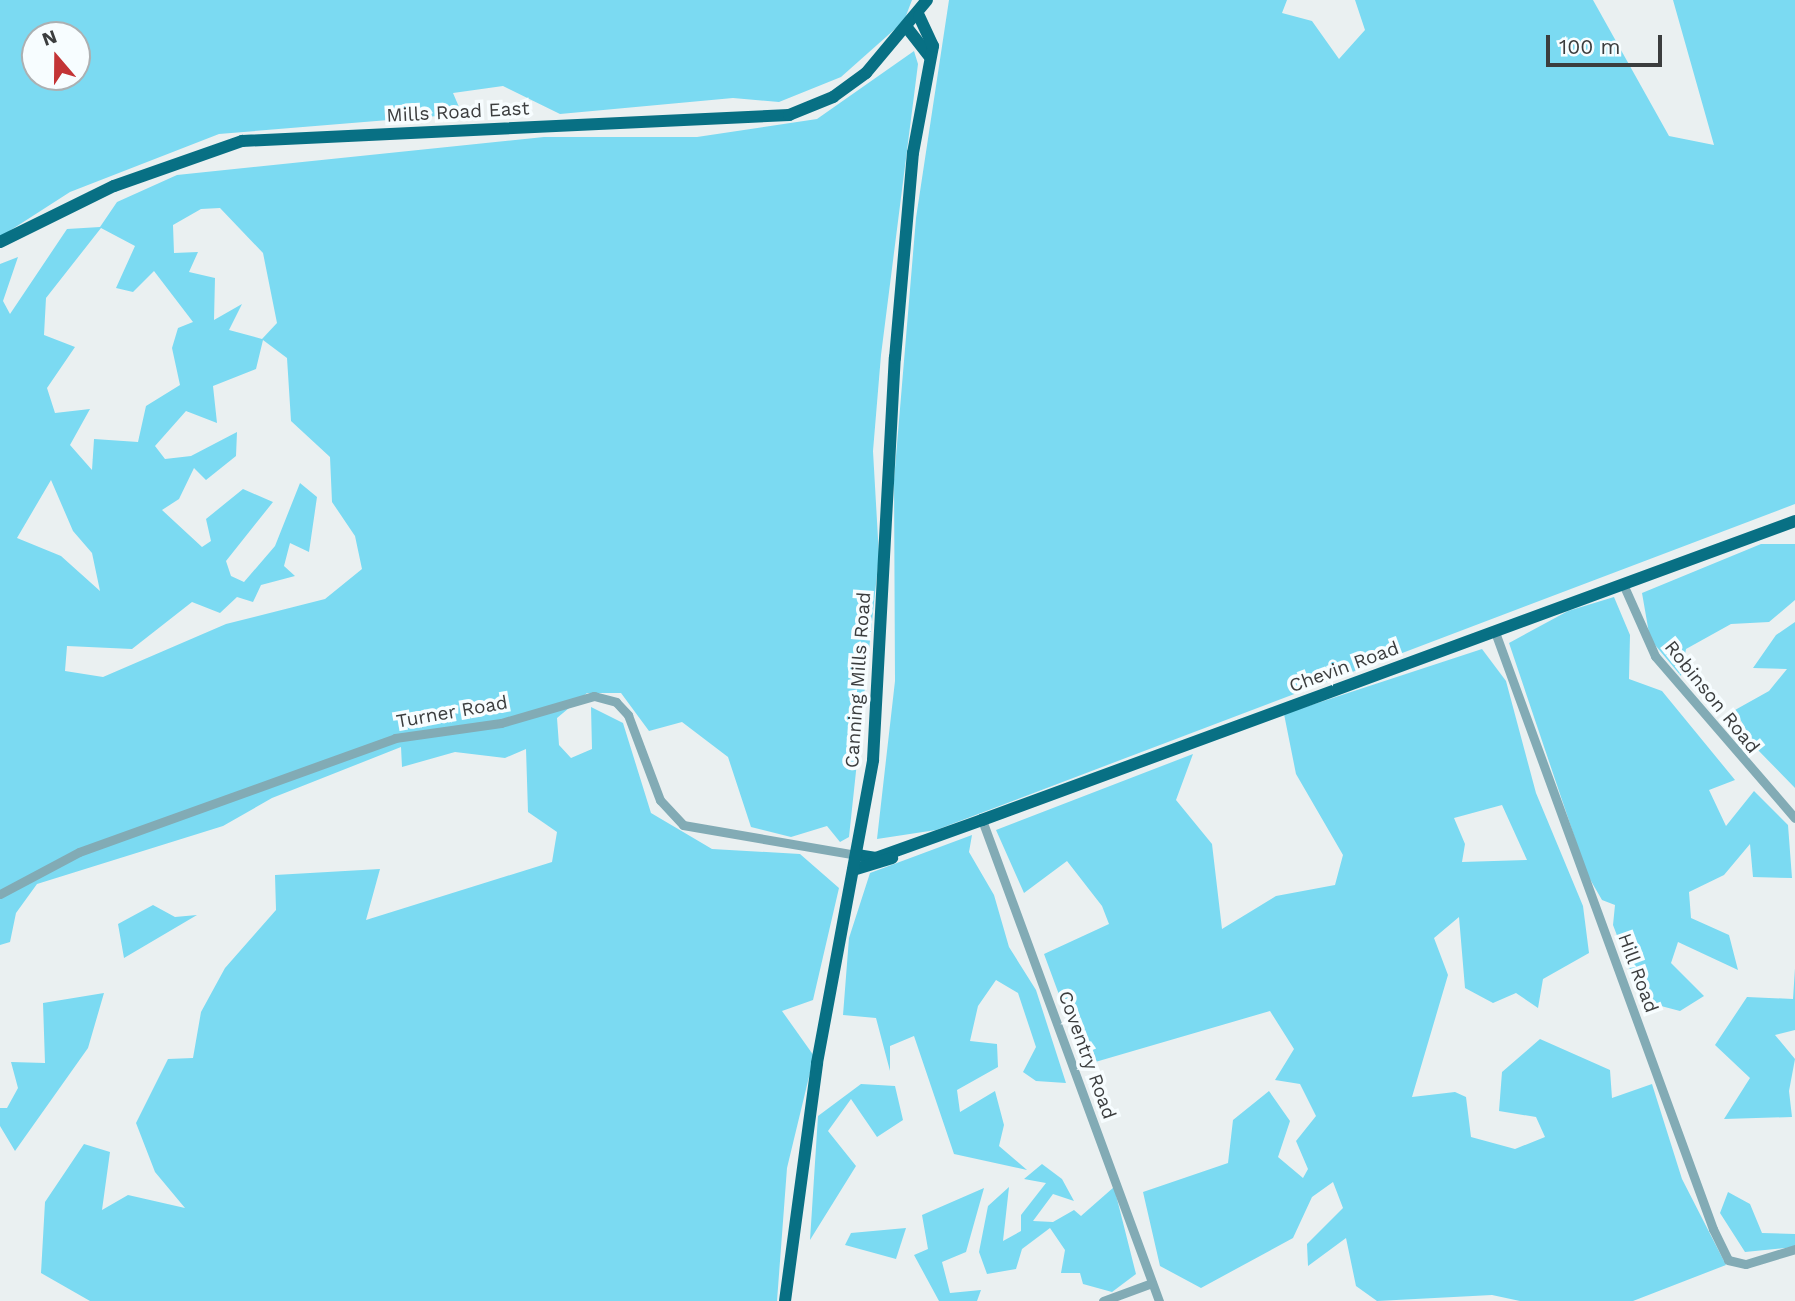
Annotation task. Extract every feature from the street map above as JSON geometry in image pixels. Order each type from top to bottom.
[{"type":"main road","points":[[928,0],[908,29],[930,58]]},
{"type":"main road","name":"Canning Mills Road","points":[[785,1301],[801,1161],[873,760],[907,214],[930,58],[931,39],[919,16]]},
{"type":"main road","name":"Mills Road East","points":[[0,242],[114,186],[242,141],[789,115],[846,89],[908,29]]},
{"type":"main road","name":"Chevin Road","points":[[857,855],[876,858],[1795,521]]},
{"type":"main road","name":"Chevin Road","points":[[853,870],[882,865],[906,847]]},
{"type":"street","name":"Robinson Road","points":[[1623,584],[1656,656],[1795,818]]},
{"type":"street","name":"Hill Road","points":[[1495,632],[1713,1229],[1728,1259],[1746,1264],[1795,1249]]},
{"type":"street","name":"Turner Road","points":[[0,894],[79,852],[395,738],[501,723],[594,696],[615,702],[628,715],[660,800],[683,825],[857,855]]},
{"type":"street","name":"Coventry Road","points":[[982,820],[1158,1301]]},
{"type":"street","points":[[1103,1301],[1152,1283]]},
{"type":"shaded area","points":[[0,0],[912,0],[904,21],[841,77],[779,102],[733,98],[560,114],[503,86],[453,93],[462,114],[219,134],[70,192],[0,237]]},
{"type":"shaded area","points":[[949,0],[1287,0],[1282,13],[1312,21],[1339,59],[1365,30],[1355,0],[1593,0],[1669,136],[1714,145],[1673,0],[1795,0],[1795,504],[936,830],[877,839],[895,681],[894,480],[916,218]]},
{"type":"shaded area","points":[[914,51],[918,64],[881,355],[873,451],[879,556],[849,837],[840,842],[827,826],[791,837],[751,827],[728,757],[682,722],[649,731],[621,693],[587,693],[557,718],[559,745],[571,758],[592,749],[591,707],[623,723],[651,813],[712,849],[800,854],[839,888],[813,1000],[782,1011],[814,1056],[787,1168],[777,1301],[90,1301],[41,1273],[45,1202],[84,1144],[110,1152],[102,1210],[128,1195],[185,1208],[155,1172],[136,1123],[168,1059],[193,1058],[201,1012],[225,968],[276,910],[275,875],[380,869],[366,920],[552,862],[557,832],[528,812],[526,749],[505,758],[455,752],[402,767],[401,747],[272,798],[223,826],[37,884],[16,913],[10,942],[0,945],[0,264],[18,257],[3,301],[10,314],[67,229],[100,227],[117,202],[177,175],[544,137],[697,137],[817,119]],"holes":[[[220,208],[263,253],[277,323],[262,339],[229,330],[242,304],[214,320],[215,278],[189,272],[198,252],[174,253],[173,225],[201,209]],[[101,228],[135,246],[116,288],[133,292],[154,271],[193,322],[178,328],[172,348],[180,385],[146,406],[138,442],[94,439],[92,470],[70,445],[90,409],[55,413],[47,388],[75,347],[44,335],[46,298]],[[263,340],[287,358],[291,421],[330,457],[332,502],[355,536],[362,569],[325,599],[226,624],[103,677],[65,671],[67,646],[132,649],[192,602],[220,613],[237,597],[253,602],[261,585],[295,576],[284,566],[290,543],[309,552],[317,497],[300,483],[275,546],[244,582],[231,576],[226,561],[273,502],[243,489],[206,519],[211,541],[202,547],[162,510],[179,499],[194,468],[206,480],[236,456],[237,432],[191,456],[165,459],[155,446],[186,411],[217,423],[213,386],[256,369]],[[51,480],[73,531],[92,553],[100,591],[61,556],[17,538]]]},
{"type":"shaded area","points":[[1761,544],[1795,544],[1795,600],[1769,622],[1731,624],[1686,649],[1681,676],[1650,639],[1642,593]]},
{"type":"shaded area","points":[[1614,597],[1630,635],[1629,679],[1662,691],[1735,780],[1709,790],[1726,826],[1754,791],[1788,825],[1792,878],[1753,877],[1750,844],[1724,875],[1689,892],[1691,918],[1729,935],[1738,970],[1678,942],[1671,963],[1704,996],[1680,1011],[1642,1001],[1613,925],[1615,905],[1602,900],[1587,874],[1509,643],[1568,611]]},
{"type":"shaded area","points":[[1795,622],[1795,788],[1757,749],[1735,710],[1769,691],[1787,669],[1753,668],[1776,635]]},
{"type":"shaded area","points":[[1482,649],[1506,681],[1536,793],[1583,906],[1589,953],[1543,979],[1538,1008],[1516,993],[1493,1003],[1465,988],[1459,917],[1434,938],[1448,975],[1412,1097],[1455,1092],[1466,1097],[1471,1137],[1515,1149],[1545,1137],[1536,1117],[1499,1111],[1502,1072],[1540,1039],[1610,1070],[1612,1098],[1652,1084],[1682,1179],[1726,1265],[1633,1301],[1520,1301],[1492,1295],[1377,1301],[1356,1286],[1346,1238],[1308,1266],[1307,1244],[1343,1208],[1333,1182],[1312,1197],[1293,1238],[1201,1288],[1160,1266],[1143,1192],[1228,1163],[1233,1120],[1269,1091],[1290,1121],[1278,1157],[1303,1178],[1308,1169],[1296,1141],[1316,1116],[1300,1084],[1275,1080],[1294,1049],[1270,1011],[1085,1065],[1044,954],[1109,924],[1102,906],[1067,861],[1024,893],[996,830],[1193,754],[1176,800],[1212,844],[1222,929],[1276,896],[1335,885],[1343,855],[1296,774],[1284,714]],"holes":[[[1502,805],[1527,860],[1462,862],[1465,844],[1454,818]]]},
{"type":"shaded area","points":[[972,835],[969,852],[994,895],[1009,947],[1036,990],[1066,1083],[1036,1081],[1023,1072],[1036,1047],[1018,993],[996,980],[978,1006],[970,1041],[997,1044],[998,1067],[957,1090],[960,1112],[995,1091],[1004,1125],[999,1146],[1027,1170],[954,1154],[914,1036],[890,1046],[890,1071],[876,1018],[843,1015],[849,938],[870,873]]},
{"type":"shaded area","points":[[153,905],[175,917],[197,915],[124,958],[118,924]]},
{"type":"shaded area","points":[[1795,968],[1795,1030],[1775,1035],[1795,1059],[1789,1091],[1792,1117],[1724,1119],[1750,1078],[1715,1045],[1747,997],[1793,999]]},
{"type":"shaded area","points":[[104,993],[88,1048],[15,1151],[0,1126],[0,1108],[7,1108],[18,1088],[11,1062],[45,1063],[43,1003]]},
{"type":"shaded area","points":[[861,1084],[895,1086],[903,1120],[877,1137],[851,1099],[828,1131],[856,1166],[810,1240],[818,1116]]},
{"type":"shaded area","points":[[1042,1164],[1062,1179],[1074,1201],[1053,1194],[1033,1221],[1053,1222],[1074,1210],[1081,1216],[1114,1187],[1136,1274],[1112,1292],[1083,1284],[1080,1273],[1061,1273],[1065,1250],[1050,1228],[1022,1249],[1016,1269],[987,1274],[979,1252],[988,1206],[1009,1187],[1003,1241],[1021,1231],[1021,1215],[1046,1183],[1024,1179]]},
{"type":"shaded area","points":[[984,1188],[966,1252],[942,1262],[950,1293],[981,1290],[977,1301],[939,1301],[914,1255],[928,1249],[922,1215]]},
{"type":"shaded area","points":[[1728,1192],[1750,1204],[1762,1233],[1795,1234],[1795,1247],[1745,1252],[1720,1213]]},
{"type":"shaded area","points":[[906,1228],[896,1259],[845,1245],[851,1233]]}]
